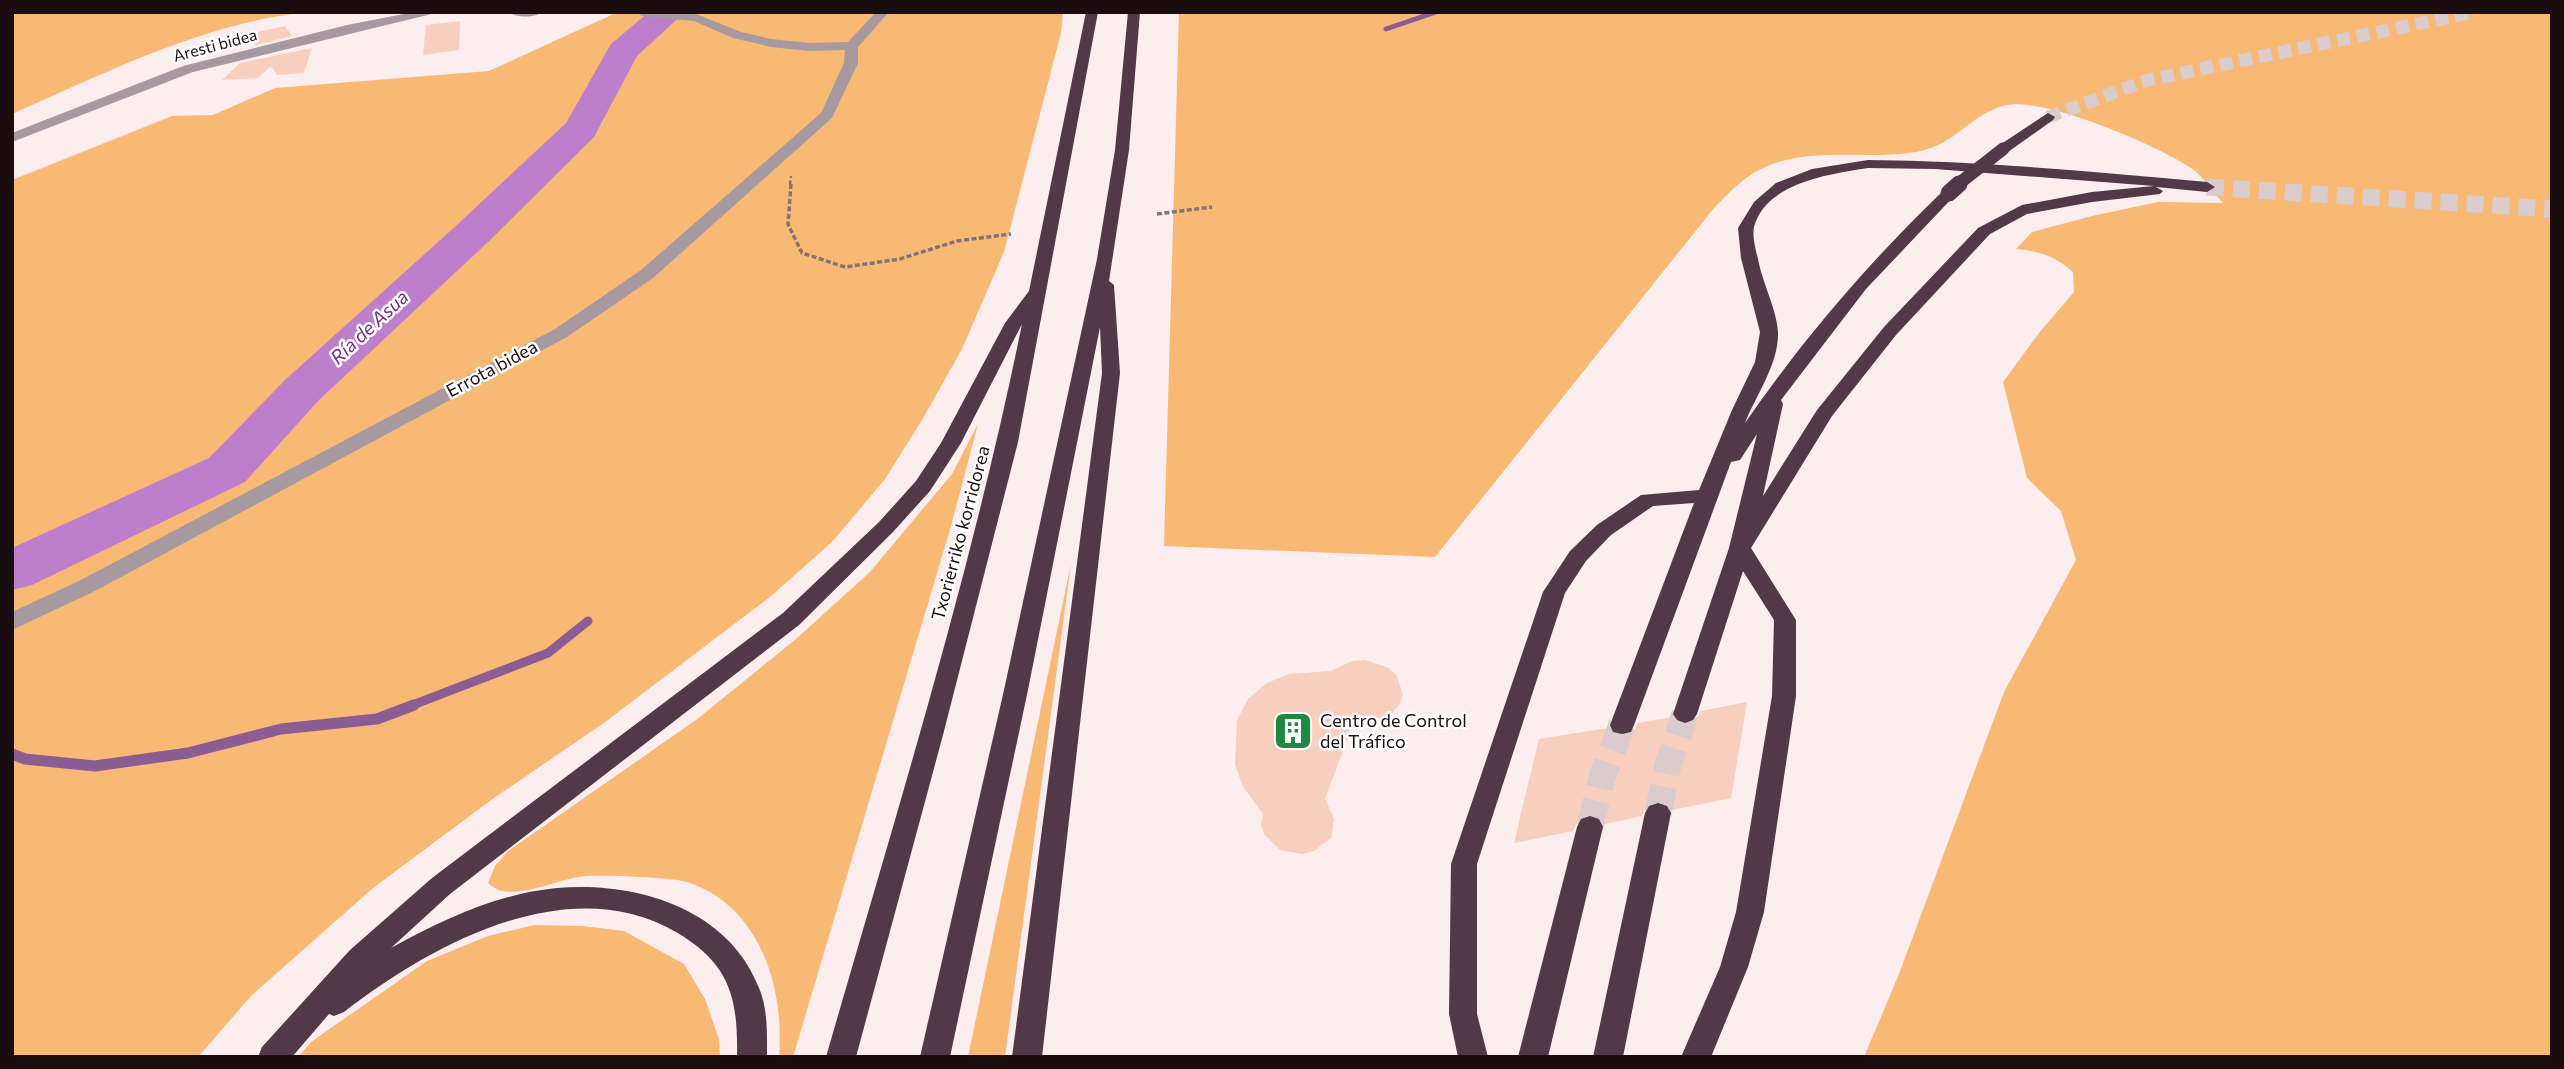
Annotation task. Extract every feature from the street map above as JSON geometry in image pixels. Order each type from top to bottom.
[{"type":"highway","name":"Txorierriko korridorea","points":[[841,1057],[931,735],[1008,442],[1092,12]]},
{"type":"highway","points":[[935,1057],[985,835],[1105,259],[1122,150],[1134,12]]},
{"type":"highway","points":[[1707,496],[1777,388],[1847,299],[1900,240],[1972,171],[2048,117]]},
{"type":"highway","points":[[1622,725],[1707,496],[1741,410],[1764,362],[1769,332],[1749,258],[1746,228],[1759,205],[1781,186],[1817,172],[1882,164],[2071,174],[2207,187],[2092,197],[2022,210],[1984,231],[1890,331],[1824,414],[1740,548]]},
{"type":"highway","points":[[1027,1057],[1111,373],[1105,259]]},
{"type":"highway","points":[[278,1051],[360,959],[441,886],[791,619],[886,527],[923,486],[944,454],[1014,323],[1038,291]]},
{"type":"highway","points":[[1685,714],[1740,548],[1777,388]]},
{"type":"highway","points":[[1473,1057],[1463,1014],[1464,864],[1554,592],[1578,556],[1604,530],[1648,500],[1707,496]]},
{"type":"highway","points":[[1696,1057],[1714,1020],[1734,967],[1750,912],[1784,696],[1785,620],[1740,548]]},
{"type":"highway","points":[[1608,1057],[1658,813]]},
{"type":"highway","points":[[1533,1057],[1590,827]]},
{"type":"highway","points":[[278,1051],[368,976],[450,931],[502,911],[578,898],[625,901],[652,907],[681,920],[706,936],[728,960],[746,991],[752,1031],[752,1057]]},
{"type":"street","name":"Aresti bidea","points":[[12,138],[188,69],[347,29],[434,12]]},
{"type":"street","points":[[515,12],[537,12]]},
{"type":"street","points":[[642,12],[696,18],[737,34],[771,43],[809,47],[852,46]]},
{"type":"street","name":"Errota bidea","points":[[12,622],[87,586],[561,333],[647,274],[827,115],[851,63],[852,46],[883,12]]},
{"type":"path","points":[[791,171],[788,224],[802,253],[845,267],[900,259],[957,241],[1011,233]]},
{"type":"path","points":[[1157,214],[1212,207]]},
{"type":"shaded area","points":[[12,12],[309,12],[232,26],[194,38],[120,66],[12,114]]},
{"type":"shaded area","points":[[618,12],[1063,12],[1061,33],[1004,252],[962,349],[922,420],[885,479],[832,542],[770,597],[601,725],[491,800],[373,888],[251,996],[198,1057],[12,1057],[12,180],[172,116],[213,115],[275,88],[489,71]]},
{"type":"shaded area","points":[[1179,12],[2552,12],[2552,1057],[1864,1057],[1899,974],[2004,692],[2076,560],[2061,511],[2027,478],[2003,382],[2074,292],[2073,272],[2046,255],[2016,249],[2032,232],[2092,216],[2158,202],[2223,203],[2195,171],[2154,148],[2101,125],[2047,108],[2025,105],[2007,105],[1994,109],[1951,138],[1925,150],[1888,155],[1824,155],[1783,161],[1764,168],[1741,182],[1714,208],[1435,557],[1164,546]]},
{"type":"shaded area","points":[[978,424],[951,526],[793,1057],[779,1057],[777,1004],[763,953],[750,930],[733,909],[712,893],[687,882],[637,877],[586,876],[511,892],[500,890],[488,883],[495,866],[508,851],[696,720],[796,639],[870,572],[952,474]]},
{"type":"shaded area","points":[[1071,564],[1005,1057],[968,1057]]},
{"type":"shaded area","points":[[535,925],[582,926],[624,931],[684,964],[705,999],[719,1039],[720,1057],[298,1057],[311,1042],[427,961],[488,936]]},
{"type":"building","points":[[460,21],[459,50],[423,55],[426,25]]},
{"type":"building","points":[[285,26],[292,36],[256,45],[239,36]]},
{"type":"building","points":[[312,48],[304,73],[277,75],[271,66],[258,78],[222,80],[240,63]]},
{"type":"building","name":"Centro de Control del Tráfico","points":[[1365,660],[1389,668],[1397,676],[1403,695],[1399,705],[1392,713],[1381,718],[1353,724],[1325,799],[1334,819],[1331,838],[1314,851],[1302,854],[1280,850],[1264,834],[1261,824],[1263,814],[1242,785],[1235,764],[1237,720],[1248,699],[1267,683],[1289,674],[1331,671],[1352,661]]},
{"type":"building","points":[[1747,702],[1731,798],[1672,810],[1668,804],[1657,801],[1647,805],[1642,816],[1604,824],[1600,817],[1589,814],[1579,818],[1573,831],[1514,843],[1539,739],[1608,728],[1612,735],[1623,737],[1633,733],[1638,723],[1672,717],[1676,722],[1686,725],[1695,721],[1701,711]]},
{"type":"waterway","name":"Ría de Asua","points":[[12,571],[227,470],[302,390],[473,233],[581,129],[623,51],[669,12]]},
{"type":"waterway","points":[[1386,29],[1436,12]]},
{"type":"waterway","points":[[410,706],[548,653],[588,621]]},
{"type":"waterway","points":[[12,754],[25,759],[95,766],[188,753],[281,729],[377,719],[414,705]]},
{"type":"tunnel","points":[[2048,117],[2148,80],[2474,12]]},
{"type":"tunnel","points":[[2207,187],[2552,209]]},
{"type":"tunnel","points":[[1658,813],[1668,765],[1685,714]]},
{"type":"tunnel","points":[[1590,827],[1602,778],[1622,725]]},
{"type":"place","name":"Centro de Control del Tráfico","points":[[1293,731]]}]
